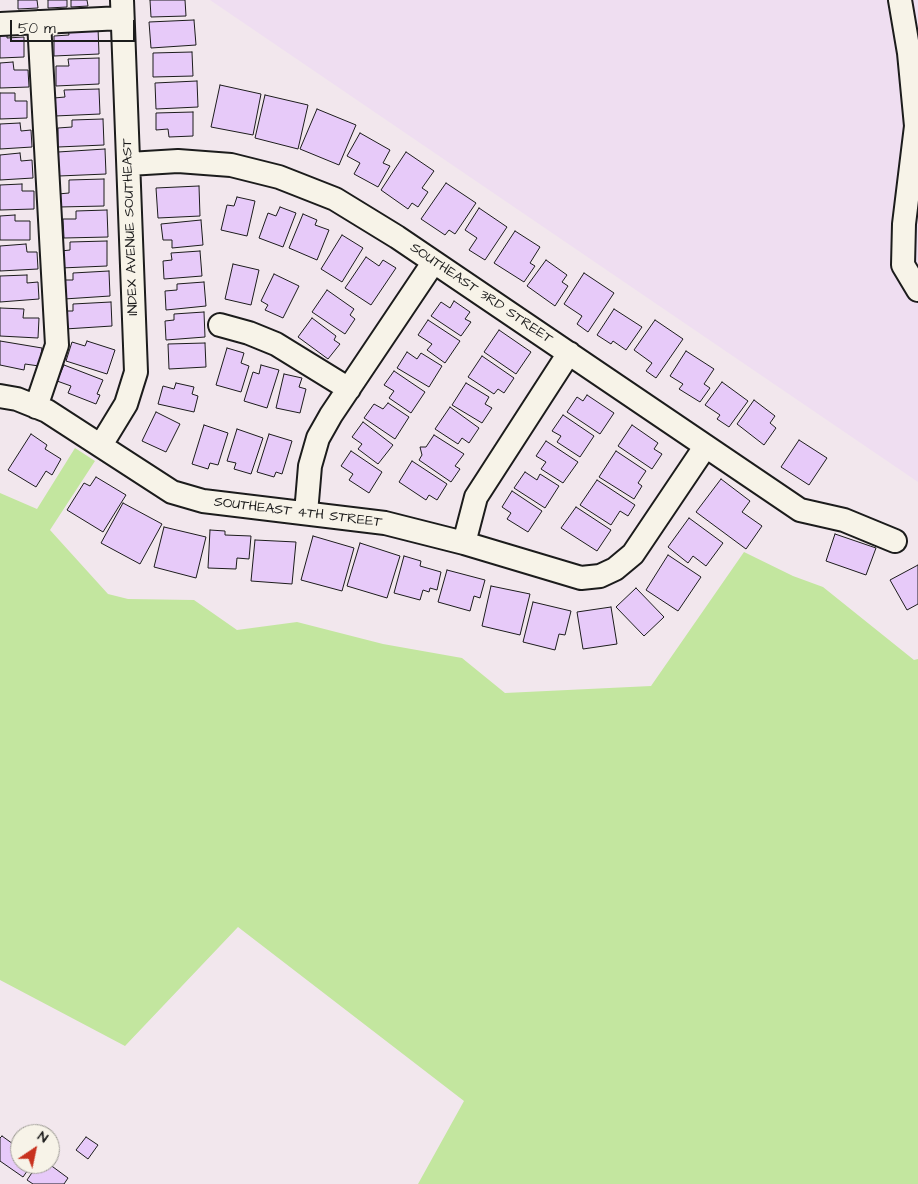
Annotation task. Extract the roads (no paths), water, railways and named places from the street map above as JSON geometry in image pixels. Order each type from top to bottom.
[{"type":"street","points":[[900,0],[915,87],[917,127],[904,224],[903,265],[918,290]]},
{"type":"street","points":[[0,24],[39,22],[122,9]]},
{"type":"street","name":"INDEX AVENUE SOUTHEAST","points":[[101,445],[126,404],[136,372],[122,9]]},
{"type":"street","points":[[36,406],[57,345],[39,22]]},
{"type":"street","name":"SOUTHEAST 3RD STREET","points":[[128,164],[178,161],[231,165],[279,177],[335,199],[397,237],[800,510],[844,520],[895,541]]},
{"type":"street","points":[[306,513],[310,466],[318,438],[348,389],[433,263]]},
{"type":"street","points":[[220,325],[249,333],[276,344],[348,389]]},
{"type":"street","points":[[464,543],[476,497],[570,353]]},
{"type":"street","name":"SOUTHEAST 4TH STREET","points":[[0,396],[17,399],[47,410],[172,492],[202,502],[385,523],[464,543],[581,578],[600,576],[615,569],[633,554],[705,447]]}]
